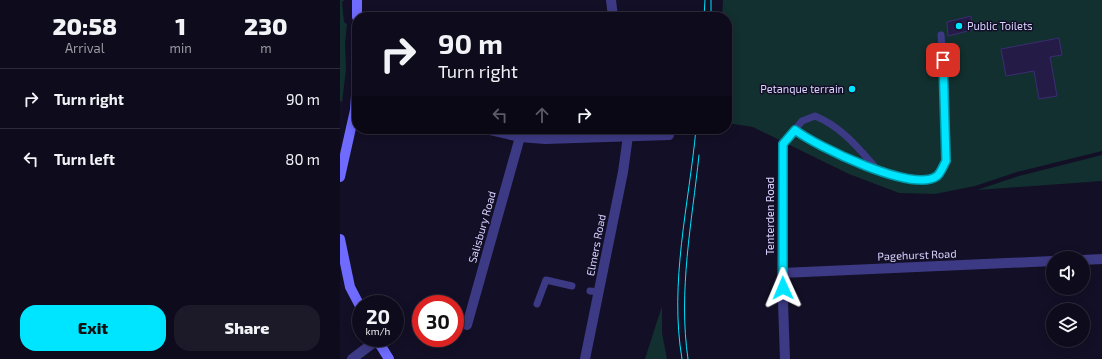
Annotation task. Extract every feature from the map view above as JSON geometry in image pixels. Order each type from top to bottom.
[{"type":"main road","points":[[357,0],[357,12]]},
{"type":"main road","points":[[341,171],[352,123]]},
{"type":"main road","points":[[340,239],[350,287],[354,295]]},
{"type":"main road","points":[[381,347],[389,359]]},
{"type":"street","points":[[611,0],[612,12]]},
{"type":"street","points":[[510,134],[545,139],[613,134]]},
{"type":"street","name":"Elmers Road","points":[[585,359],[594,291],[623,172],[627,134]]},
{"type":"street","points":[[648,134],[669,135]]},
{"type":"street","name":"Salisbury Road","points":[[467,325],[520,136]]},
{"type":"street","name":"Tenterden Road","points":[[783,144],[782,273],[785,359]]},
{"type":"street","points":[[1090,260],[1102,259]]},
{"type":"street","name":"Pagehurst Road","points":[[782,273],[1046,262]]},
{"type":"street","points":[[352,359],[366,347]]},
{"type":"lane","points":[[795,130],[808,140],[844,157],[903,178],[928,179],[936,177],[946,161],[945,86],[941,35]]},
{"type":"lane","points":[[783,144],[802,121],[815,116],[829,122],[848,136],[879,170]]},
{"type":"lane","points":[[537,304],[546,280],[572,286]]},
{"type":"green space","points":[[340,0],[345,0],[342,2],[344,22],[347,24],[345,43],[346,70],[342,102],[340,101]]},
{"type":"green space","points":[[723,0],[1102,0],[1102,151],[1017,172],[975,186],[935,194],[899,193],[849,174],[753,127],[732,124],[732,12],[722,12]]},
{"type":"green space","points":[[1102,155],[1102,181],[977,190],[1019,176]]},
{"type":"green space","points":[[662,306],[662,333],[667,359],[645,359]]},
{"type":"building","name":"Public Toilets","points":[[971,16],[972,30],[948,36],[947,22]]},
{"type":"building","points":[[1059,38],[1062,55],[1050,57],[1057,96],[1039,99],[1034,71],[1006,76],[1001,49]]},
{"type":"tram line","points":[[704,12],[705,0]]},
{"type":"tram line","points":[[711,0],[711,12]]},
{"type":"tram line","points":[[682,359],[678,302],[679,273],[695,134]]},
{"type":"tram line","points":[[688,359],[685,333],[685,282],[699,155]]},
{"type":"place","name":"Public Toilets","points":[[959,26]]},
{"type":"place","name":"Petanque terrain","points":[[852,89]]},
{"type":"route","points":[[783,288],[783,144],[795,130],[808,140],[844,157],[879,170],[903,178],[928,179],[936,177],[946,161],[945,86],[943,60]]}]
